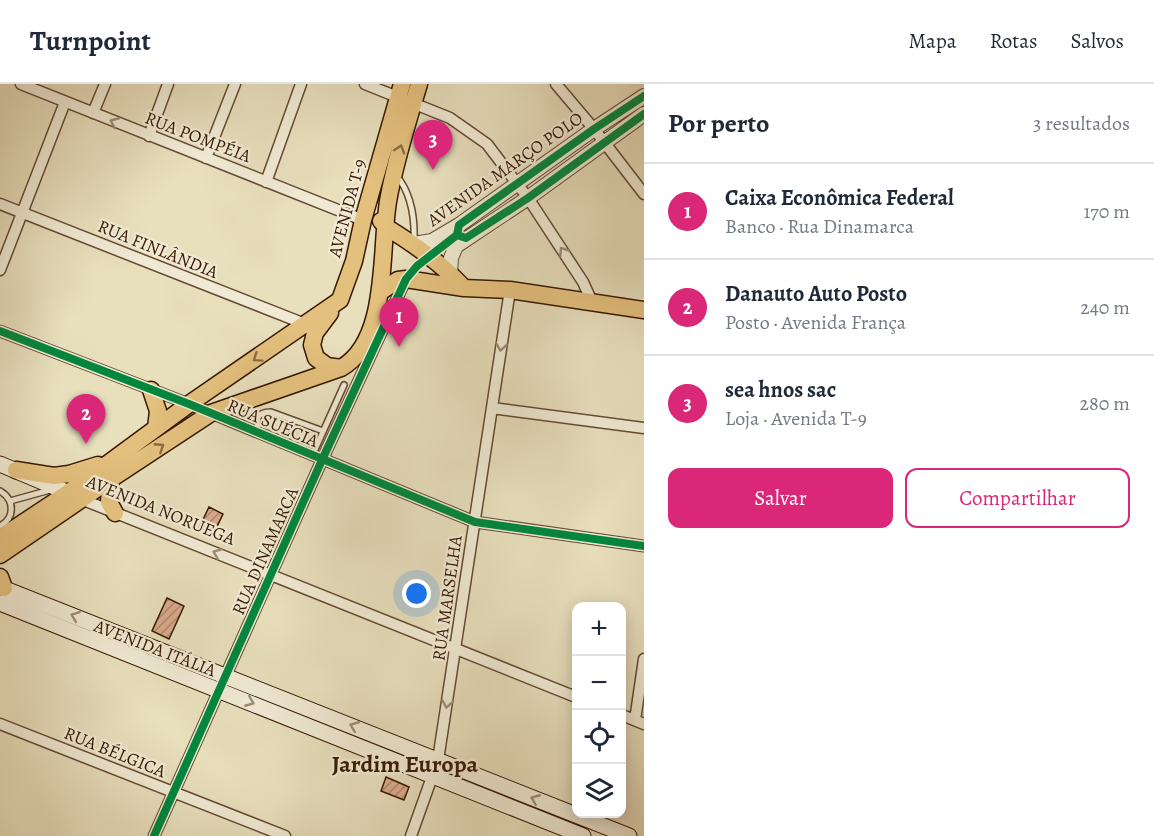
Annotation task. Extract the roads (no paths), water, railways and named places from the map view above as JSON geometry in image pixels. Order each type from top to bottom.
[{"type":"main road","name":"AVENIDA T-9","points":[[404,95],[387,204],[380,292],[367,335],[351,362],[340,368],[327,366],[316,358],[312,345],[315,333],[340,300],[354,261],[363,220],[404,95],[419,84]]},
{"type":"main road","points":[[363,220],[382,221],[386,227],[414,244],[450,273],[464,288]]},
{"type":"main road","points":[[380,292],[398,279],[406,279],[464,288],[510,290],[644,310]]},
{"type":"main road","points":[[0,538],[69,493],[189,404],[340,300]]},
{"type":"main road","points":[[0,555],[69,493],[111,478],[211,413],[340,368]]},
{"type":"main road","points":[[151,390],[158,411],[156,429]]},
{"type":"main road","points":[[16,470],[54,476],[69,474],[111,461]]},
{"type":"main road","name":"AVENIDA NORUEGA","points":[[0,464],[69,493]]},
{"type":"main road","points":[[111,478],[108,495],[115,513]]},
{"type":"main road","name":"AVENIDA ITÁLIA","points":[[1,589],[433,775],[583,836]]},
{"type":"main road","name":"AVENIDA ITÁLIA","points":[[223,683],[438,760],[628,836]]},
{"type":"street","name":"RUA POMPÉIA","points":[[21,84],[38,87],[65,102],[148,136],[363,220]]},
{"type":"street","points":[[93,113],[105,84]]},
{"type":"street","points":[[148,136],[168,84]]},
{"type":"street","points":[[206,158],[235,84]]},
{"type":"street","points":[[266,182],[301,84]]},
{"type":"street","points":[[365,84],[404,95],[450,118],[487,144],[528,198],[583,282],[592,302]]},
{"type":"street","points":[[556,84],[644,194]]},
{"type":"street","name":"AVENIDA MARÇO POLO","points":[[414,244],[432,241],[644,96]]},
{"type":"street","points":[[0,270],[65,102]]},
{"type":"street","name":"AVENIDA MARÇO POLO","points":[[450,273],[451,258],[456,246],[528,198],[644,114]]},
{"type":"street","name":"RUA FINLÂNDIA","points":[[0,204],[305,324]]},
{"type":"street","name":"RUA DINAMARCA","points":[[154,836],[271,575],[336,416],[406,279]]},
{"type":"street","name":"RUA MARSELHA","points":[[411,836],[438,760],[510,290]]},
{"type":"street","name":"RUA SUÉCIA","points":[[0,331],[189,404],[475,522],[644,546]]},
{"type":"street","points":[[492,408],[644,428]]},
{"type":"street","name":"AVENIDA NORUEGA","points":[[69,493],[572,695]]},
{"type":"street","points":[[639,722],[644,659]]},
{"type":"street","name":"RUA BÉLGICA","points":[[0,724],[285,836]]},
{"type":"lane","points":[[393,172],[407,191],[414,219],[414,244]]},
{"type":"lane","points":[[317,458],[323,431],[336,416],[344,385]]},
{"type":"lane","points":[[258,433],[257,420],[263,412],[271,412],[323,431]]},
{"type":"lane","points":[[0,491],[10,501],[11,514],[8,520],[0,526]]},
{"type":"lane","points":[[10,501],[69,493]]},
{"type":"place","name":"sea hnos sac","points":[[433,170]]},
{"type":"place","name":"Caixa Econômica Federal","points":[[399,347]]},
{"type":"place","name":"Danauto Auto Posto","points":[[86,444]]},
{"type":"district","name":"Jardim Europa","points":[[405,764]]}]
